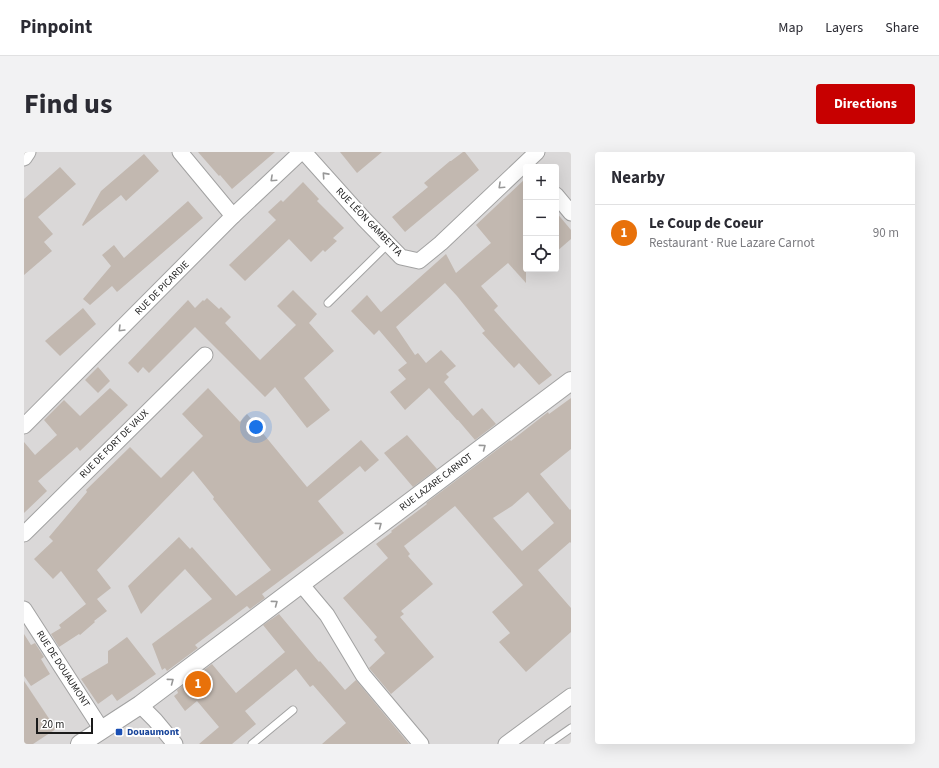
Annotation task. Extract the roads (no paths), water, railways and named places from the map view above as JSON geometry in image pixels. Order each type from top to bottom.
[{"type":"street","points":[[24,158],[28,152]]},
{"type":"street","points":[[180,152],[233,216]]},
{"type":"street","name":"RUE DE PICARDIE","points":[[24,426],[233,216],[303,152]]},
{"type":"street","name":"RUE LÉON GAMBETTA","points":[[303,152],[401,257],[418,261],[440,243],[532,158]]},
{"type":"street","points":[[559,199],[571,213]]},
{"type":"street","name":"RUE DE FORT DE VAUX","points":[[24,534],[204,355]]},
{"type":"street","name":"RUE LAZARE CARNOT","points":[[80,744],[140,705],[571,381]]},
{"type":"street","points":[[301,584],[327,614],[363,675],[421,744]]},
{"type":"street","name":"RUE DE DOUAUMONT","points":[[24,609],[102,730]]},
{"type":"street","points":[[506,744],[571,696]]},
{"type":"street","points":[[140,705],[175,744]]},
{"type":"lane","points":[[328,303],[388,244]]},
{"type":"lane","points":[[252,744],[293,710]]},
{"type":"lane","points":[[548,744],[571,728]]},
{"type":"place","name":"Le Coup de Coeur","points":[[198,684]]},
{"type":"place","name":"Douaumont","points":[[119,732]]}]
